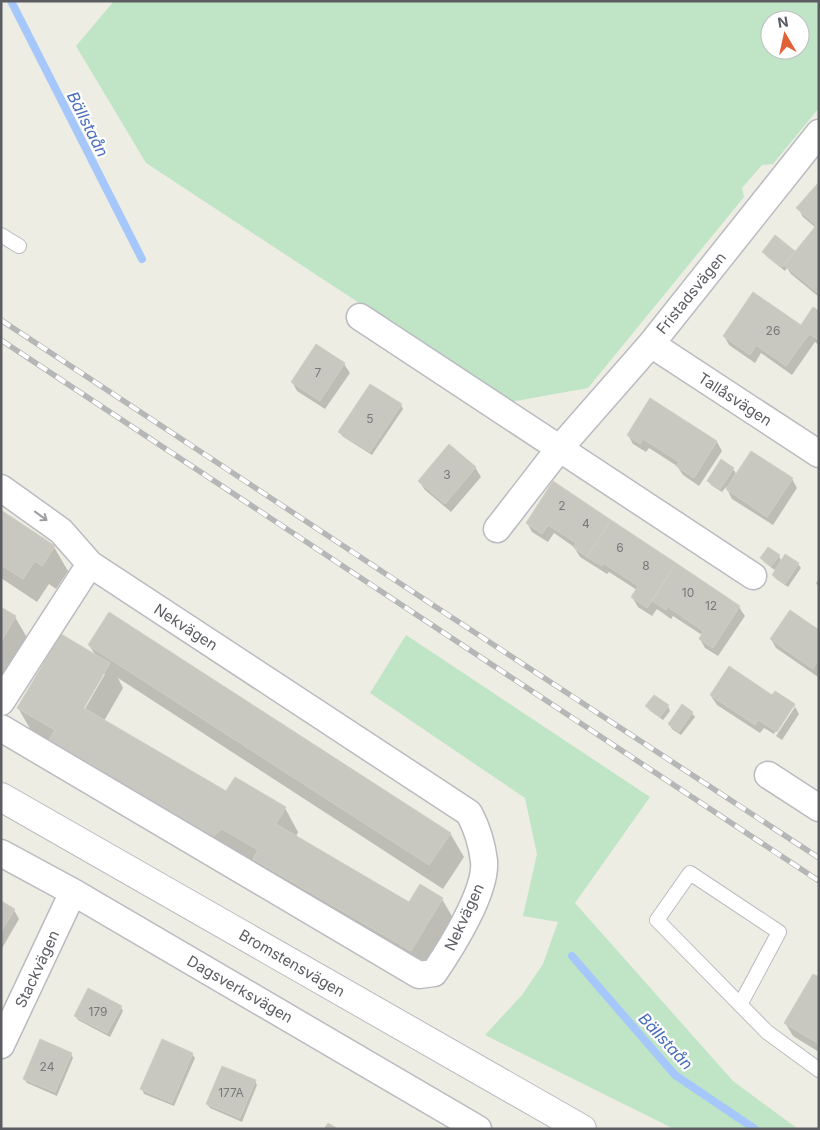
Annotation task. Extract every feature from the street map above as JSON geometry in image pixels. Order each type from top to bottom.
[{"type":"street","name":"Fristadsvägen","points":[[497,529],[559,449],[651,344],[819,133]]},
{"type":"street","points":[[360,317],[753,576]]},
{"type":"street","name":"Tallåsvägen","points":[[651,344],[819,454]]},
{"type":"street","name":"Nekvägen","points":[[1,488],[62,531],[90,564],[469,812],[478,830],[484,862],[480,886],[457,939],[434,973],[419,975],[1,728]]},
{"type":"street","points":[[1,702],[90,564]]},
{"type":"street","points":[[768,775],[819,808]]},
{"type":"street","name":"Bromstensvägen","points":[[1,797],[582,1129]]},
{"type":"street","name":"Dagsverksvägen","points":[[1,853],[73,892],[445,1120],[478,1129]]},
{"type":"street","name":"Stackvägen","points":[[1,1045],[73,892]]},
{"type":"lane","points":[[1,235],[18,246]]},
{"type":"lane","points":[[740,1005],[779,932],[690,873],[657,920],[740,1005],[767,1032],[819,1070]]},
{"type":"green space","points":[[114,1],[819,1],[819,108],[773,164],[762,165],[742,188],[744,197],[588,388],[510,402],[146,163],[76,46]]},
{"type":"green space","points":[[406,635],[650,797],[575,903],[733,1081],[798,1129],[674,1129],[485,1035],[522,995],[543,964],[558,922],[523,916],[537,854],[525,798],[370,693]]},
{"type":"building","points":[[819,182],[819,222],[816,225],[796,208]]},
{"type":"building","points":[[819,222],[819,292],[818,293],[784,265]]},
{"type":"building","points":[[775,235],[795,251],[782,267],[762,252]]},
{"type":"building","points":[[753,292],[801,325],[813,307],[819,311],[819,340],[809,334],[786,366],[756,345],[750,355],[723,336]]},
{"type":"building","points":[[316,344],[345,363],[320,401],[291,382]]},
{"type":"building","points":[[370,384],[402,404],[370,452],[338,432]]},
{"type":"building","points":[[650,398],[717,441],[694,478],[676,466],[679,462],[643,439],[640,444],[627,435]]},
{"type":"building","points":[[449,444],[476,467],[445,504],[418,481]]},
{"type":"building","points":[[751,451],[793,478],[767,517],[726,489]]},
{"type":"building","points":[[721,459],[734,468],[720,489],[707,481]]},
{"type":"building","points":[[553,481],[611,520],[587,557],[573,547],[576,543],[548,525],[542,534],[526,523]]},
{"type":"building","points":[[1,510],[55,546],[42,566],[35,561],[23,579],[1,565]]},
{"type":"building","points":[[611,520],[676,563],[647,608],[631,597],[638,586],[603,563],[602,566],[587,557]]},
{"type":"building","points":[[768,547],[780,555],[771,566],[760,558]]},
{"type":"building","points":[[785,554],[799,563],[785,584],[772,575]]},
{"type":"building","points":[[676,563],[740,606],[713,648],[699,639],[703,631],[668,607],[666,610],[652,601]]},
{"type":"building","points":[[1,607],[16,616],[1,642]]},
{"type":"building","points":[[790,610],[819,630],[819,663],[817,662],[813,669],[770,639]]},
{"type":"building","points":[[109,612],[451,833],[429,865],[88,645]]},
{"type":"building","points":[[61,634],[110,663],[84,708],[226,791],[235,777],[286,807],[276,824],[409,902],[420,884],[443,898],[411,951],[253,859],[258,850],[222,829],[209,840],[47,744],[55,730],[17,708]]},
{"type":"building","points":[[729,666],[772,695],[775,691],[795,704],[777,732],[758,720],[755,725],[710,695]]},
{"type":"building","points":[[654,695],[669,705],[660,717],[645,706]]},
{"type":"building","points":[[682,704],[693,712],[679,732],[668,724]]},
{"type":"building","points":[[1,901],[15,909],[1,932]]},
{"type":"building","points":[[813,974],[819,977],[819,1044],[784,1023]]},
{"type":"building","points":[[88,988],[122,1006],[107,1033],[74,1016]]},
{"type":"building","points":[[40,1039],[72,1053],[55,1092],[23,1079]]},
{"type":"building","points":[[162,1039],[193,1053],[172,1103],[140,1089]]},
{"type":"building","points":[[222,1066],[256,1080],[240,1118],[206,1104]]},
{"type":"building","points":[[328,1123],[338,1129],[324,1129]]},
{"type":"waterway","name":"Bällstaån","points":[[11,1],[142,259]]},
{"type":"waterway","name":"Bällstaån","points":[[572,956],[675,1075],[755,1129]]},
{"type":"railway","points":[[1,320],[819,858]]},
{"type":"railway","points":[[1,340],[819,881]]}]
